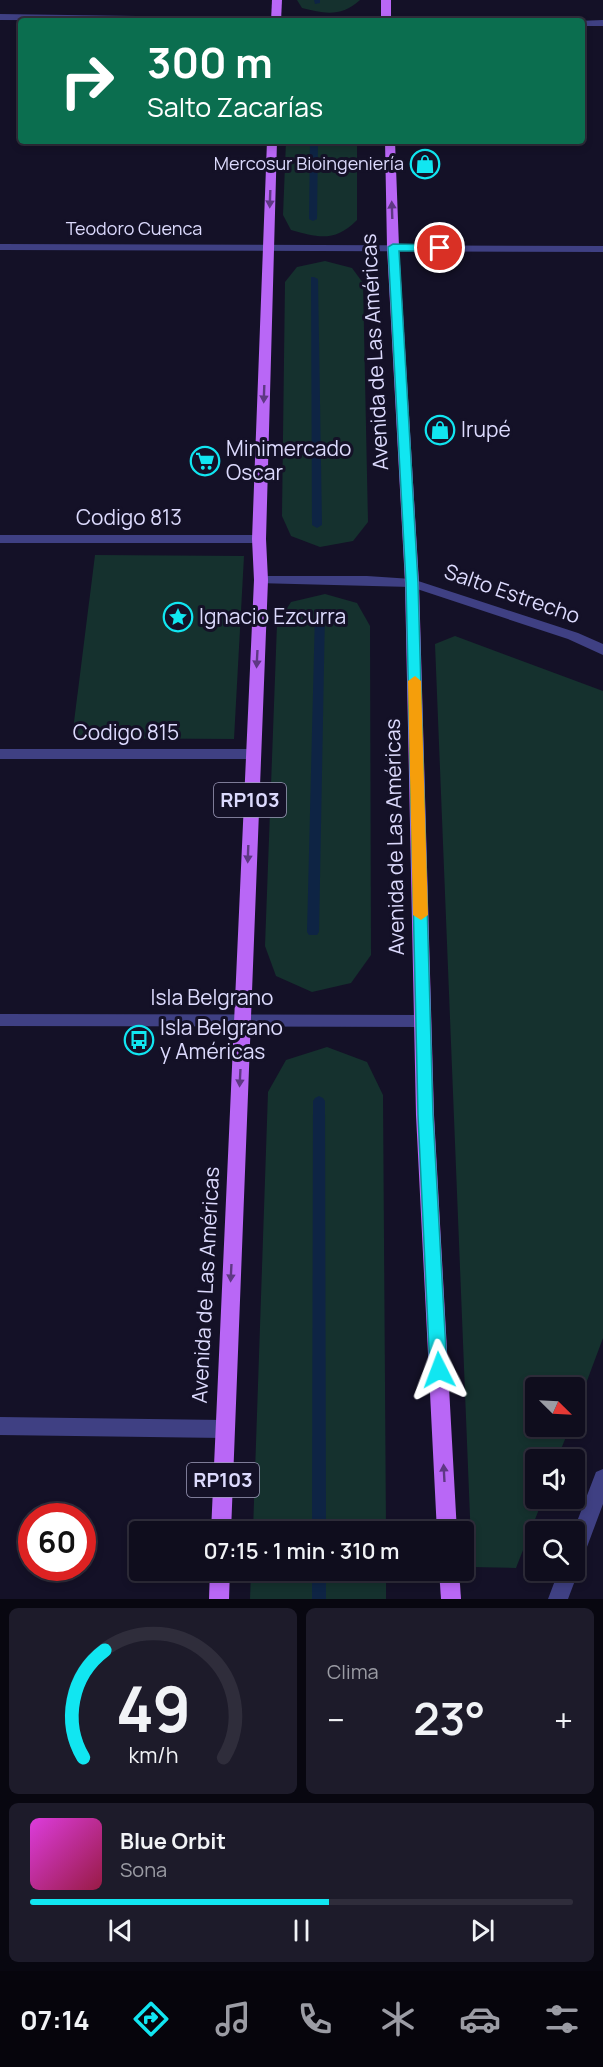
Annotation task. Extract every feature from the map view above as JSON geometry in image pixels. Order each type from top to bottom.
[{"type":"main road","points":[[274,18],[277,0]]},
{"type":"main road","points":[[386,0],[386,18]]},
{"type":"main road","name":"Avenida de Las Américas","points":[[221,1521],[261,580],[259,538],[272,144]]},
{"type":"main road","name":"Avenida de Las Américas","points":[[390,144],[393,247],[412,583],[425,1115],[446,1521]]},
{"type":"main road","points":[[219,1599],[220,1581]]},
{"type":"main road","points":[[450,1581],[451,1599]]},
{"type":"street","points":[[0,17],[68,18]]},
{"type":"street","points":[[585,23],[603,23]]},
{"type":"street","name":"Teodoro Cuenca","points":[[0,247],[603,249]]},
{"type":"street","name":"Codigo 813","points":[[0,539],[259,538]]},
{"type":"street","name":"Salto Estrecho","points":[[261,580],[367,580],[412,583],[573,636],[603,650]]},
{"type":"street","name":"Codigo 815","points":[[0,754],[252,754]]},
{"type":"street","name":"Isla Belgrano","points":[[0,1020],[423,1021]]},
{"type":"street","points":[[0,1426],[224,1429]]},
{"type":"street","points":[[585,1526],[603,1478]]},
{"type":"street","points":[[558,1599],[565,1581]]},
{"type":"green space","points":[[297,0],[360,0],[346,9],[332,13],[302,8]]},
{"type":"green space","points":[[286,144],[357,144],[357,220],[334,235],[318,236],[291,230],[283,215]]},
{"type":"green space","points":[[325,261],[352,268],[363,283],[368,522],[353,541],[320,547],[291,536],[282,516],[285,282],[297,267]]},
{"type":"green space","points":[[95,555],[244,556],[234,739],[72,738]]},
{"type":"green space","points":[[325,594],[357,603],[370,626],[371,955],[351,983],[312,992],[276,976],[265,946],[277,624],[291,602]]},
{"type":"green space","points":[[455,636],[603,691],[603,1338],[585,1386],[585,1377],[525,1377],[525,1437],[566,1437],[561,1449],[525,1449],[525,1509],[539,1509],[534,1521],[525,1521],[525,1545],[516,1568],[474,1567],[474,1521],[470,1521],[435,644]]},
{"type":"green space","points":[[327,1047],[367,1062],[383,1095],[386,1521],[253,1521],[268,1092],[286,1060]]},
{"type":"green space","points":[[251,1581],[386,1581],[386,1599],[250,1599]]},
{"type":"waterway","points":[[313,219],[314,144]]},
{"type":"waterway","points":[[314,279],[317,525]]},
{"type":"waterway","points":[[313,932],[320,612]]},
{"type":"waterway","points":[[319,1101],[319,1521]]},
{"type":"waterway","points":[[319,1581],[319,1599]]},
{"type":"slow traffic","points":[[415,681],[421,915]]},
{"type":"place","name":"Mercosur Bioingeniería","points":[[425,164]]},
{"type":"place","name":"Irupé","points":[[440,430]]},
{"type":"place","name":"Minimercado Oscar","points":[[205,461]]},
{"type":"place","name":"Ignacio Ezcurra","points":[[178,617]]},
{"type":"place","name":"Isla Belgrano y Américas","points":[[139,1040]]},
{"type":"route","points":[[439,1370],[425,1115],[412,583],[393,247],[440,248]]}]
